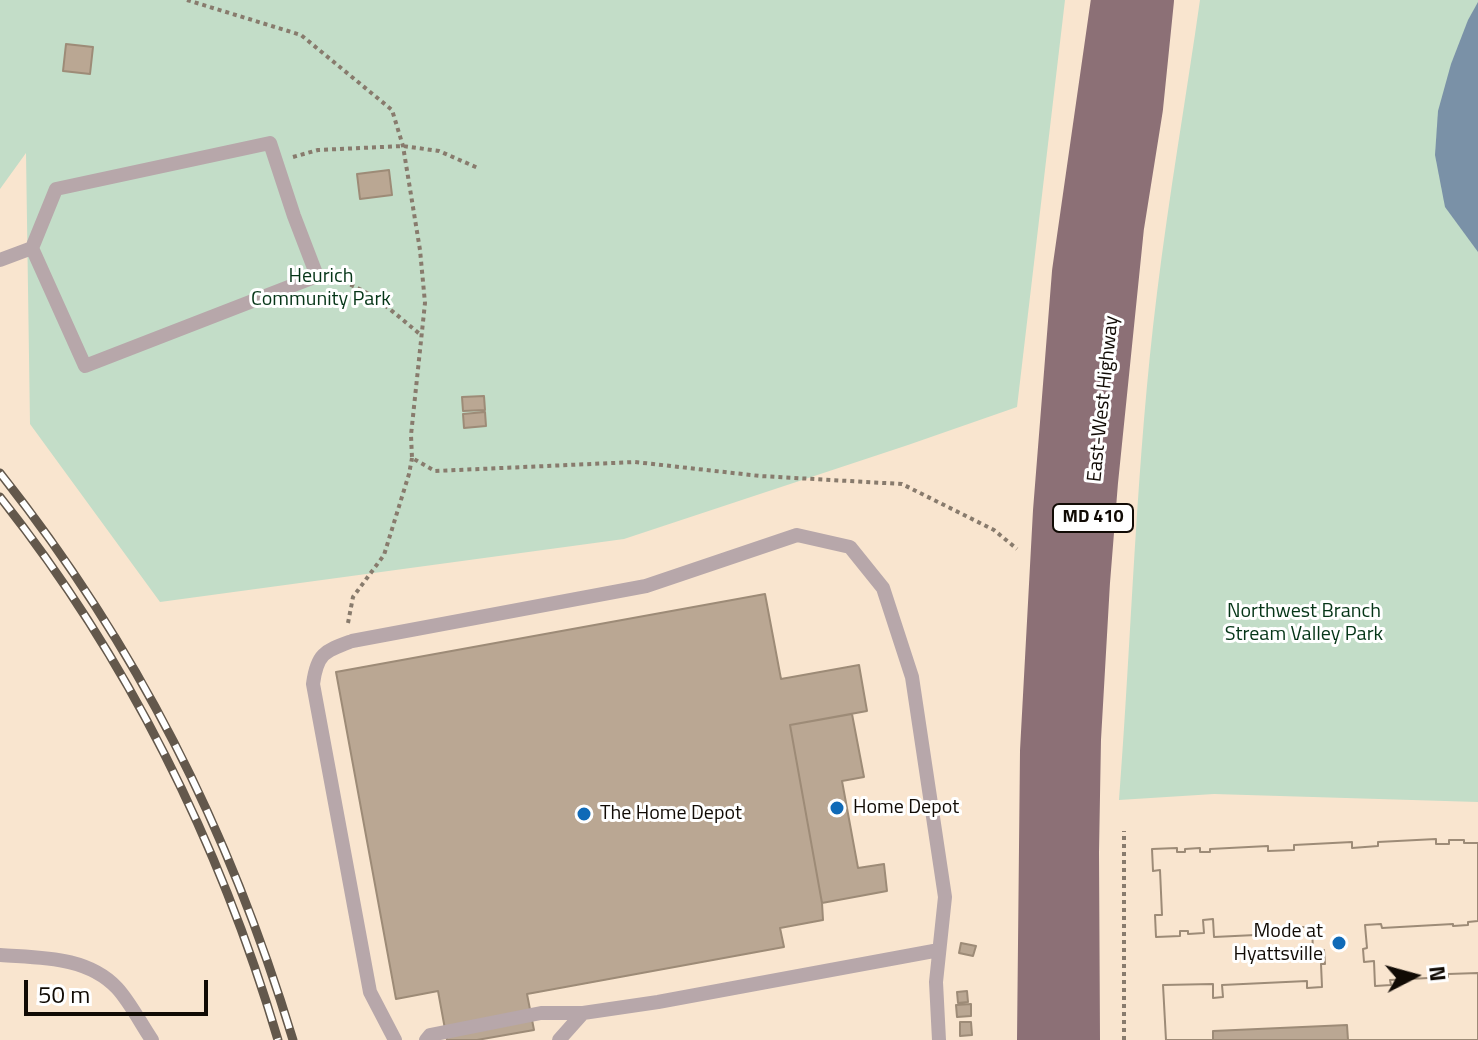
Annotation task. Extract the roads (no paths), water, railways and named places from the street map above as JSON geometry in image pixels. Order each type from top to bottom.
[{"type":"main road","name":"East-West Highway","points":[[1039,1040],[1042,751],[1055,511],[1074,272],[1113,0]]},
{"type":"main road","name":"East-West Highway","points":[[1078,1040],[1078,767],[1088,582],[1122,227],[1141,108],[1152,0]]},
{"type":"lane","points":[[0,260],[32,248],[56,189],[270,143],[317,276],[85,366],[32,248]]},
{"type":"lane","points":[[395,1040],[370,992],[313,684],[316,666],[327,650],[352,641],[646,586],[797,535],[850,547],[883,588],[912,677],[945,897],[936,982],[939,1040]]},
{"type":"lane","points":[[426,1040],[430,1035],[541,1013],[583,1013],[658,1002],[939,950]]},
{"type":"lane","points":[[0,955],[54,959],[90,968],[117,988],[152,1040]]},
{"type":"lane","points":[[559,1040],[583,1013]]},
{"type":"water","points":[[1478,2],[1478,252],[1445,207],[1435,155],[1438,111],[1451,64]]},
{"type":"railway","points":[[0,473],[95,605],[174,742],[239,887],[293,1040]]},
{"type":"railway","points":[[0,497],[89,622],[165,755],[228,895],[278,1040]]},
{"type":"place","name":"Home Depot","points":[[837,808]]},
{"type":"place","name":"The Home Depot","points":[[584,814]]},
{"type":"place","name":"Mode at Hyattsville","points":[[1339,943]]},
{"type":"park label","name":"Heurich Community Park","points":[[321,288]]},
{"type":"park label","name":"Northwest Branch Stream Valley Park","points":[[1304,624]]}]
